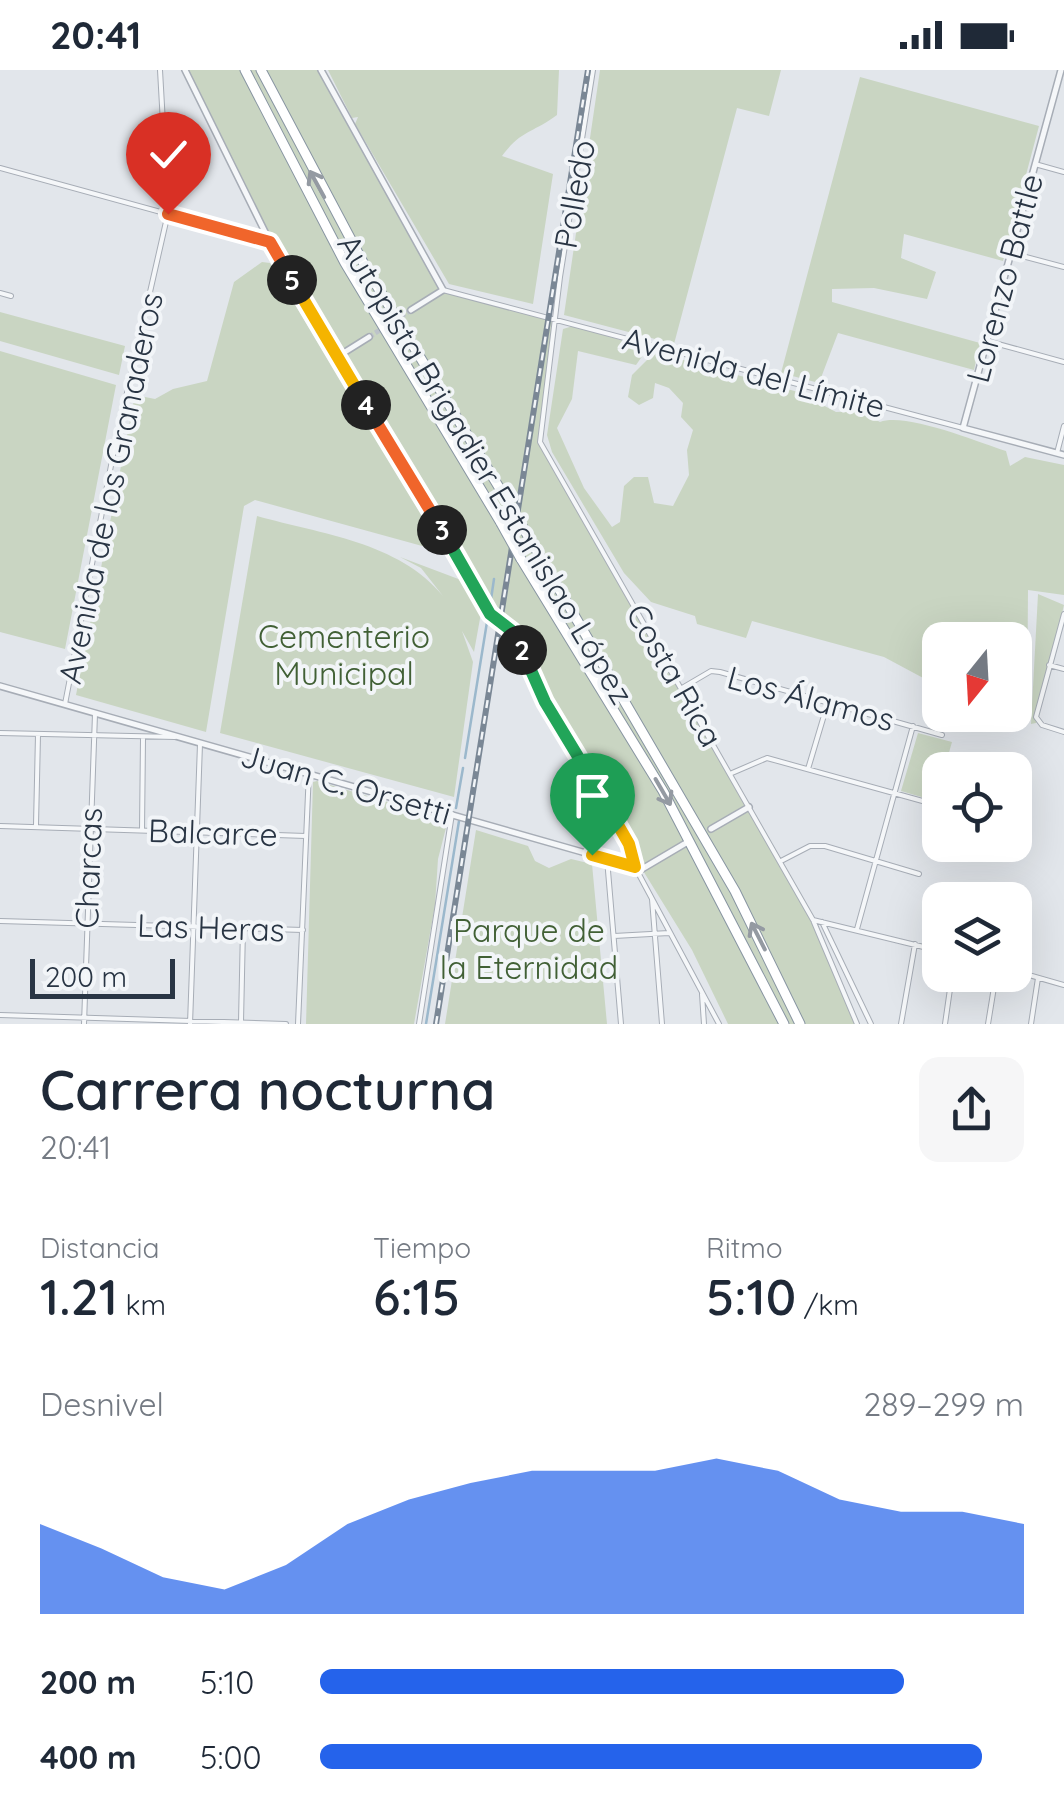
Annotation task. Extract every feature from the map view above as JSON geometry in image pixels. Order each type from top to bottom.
[{"type":"highway","name":"Autopista Brigadier Estanislao López","points":[[245,70],[328,232],[663,791],[784,1024]]},
{"type":"highway","name":"Autopista Brigadier Estanislao López","points":[[261,70],[348,238],[500,488],[735,891],[800,1024]]},
{"type":"street","name":"Avenida de los Granaderos","points":[[65,704],[99,522],[168,214],[160,70]]},
{"type":"street","points":[[185,70],[270,242],[337,357],[490,614],[512,631],[545,702],[629,844],[635,867],[671,932],[701,989],[718,1023],[706,1024],[701,989]]},
{"type":"street","points":[[321,70],[443,290],[411,310]]},
{"type":"street","name":"Polledo","points":[[556,318],[593,70]]},
{"type":"street","name":"Lorenzo Battle","points":[[963,428],[1062,75]]},
{"type":"street","points":[[1035,164],[1064,172]]},
{"type":"street","points":[[0,168],[270,242]]},
{"type":"street","points":[[1011,253],[1064,267]]},
{"type":"street","name":"Avenida del Límite","points":[[443,290],[1060,454]]},
{"type":"street","points":[[0,293],[11,296]]},
{"type":"street","name":"Costa Rica","points":[[556,318],[540,433],[543,450],[813,920],[856,1024]]},
{"type":"street","points":[[337,357],[370,337]]},
{"type":"street","points":[[987,341],[1064,362]]},
{"type":"street","points":[[1060,454],[1064,426]]},
{"type":"street","points":[[1064,614],[1036,717],[1038,722],[1064,732]]},
{"type":"street","points":[[1050,665],[1064,669]]},
{"type":"street","name":"Los Álamos","points":[[682,688],[711,671],[720,672],[942,735]]},
{"type":"street","name":"Juan C. Orsetti","points":[[0,686],[635,867]]},
{"type":"street","points":[[808,770],[828,702]]},
{"type":"street","name":"Charcas","points":[[84,1021],[95,712]]},
{"type":"street","points":[[857,929],[913,726]]},
{"type":"street","points":[[0,733],[187,738]]},
{"type":"street","points":[[36,826],[38,735]]},
{"type":"street","points":[[142,830],[143,738]]},
{"type":"street","points":[[190,1022],[200,741]]},
{"type":"street","points":[[732,774],[767,758],[922,801]]},
{"type":"street","points":[[298,1024],[309,771]]},
{"type":"street","points":[[710,829],[749,806]]},
{"type":"street","points":[[419,1024],[452,814]]},
{"type":"street","name":"Balcarce","points":[[0,826],[306,836]]},
{"type":"street","points":[[635,867],[642,869],[686,843]]},
{"type":"street","points":[[780,861],[810,846],[825,846],[919,874]]},
{"type":"street","points":[[606,859],[622,1024]]},
{"type":"street","points":[[651,896],[662,1024]]},
{"type":"street","name":"Las Heras","points":[[0,920],[303,930]]},
{"type":"street","points":[[813,920],[922,946]]},
{"type":"street","points":[[822,922],[871,1024]]},
{"type":"street","points":[[241,1022],[243,928]]},
{"type":"street","points":[[614,936],[671,932]]},
{"type":"street","points":[[902,1024],[915,944]]},
{"type":"street","points":[[1032,976],[1064,985]]},
{"type":"street","points":[[1031,1024],[1038,978]]},
{"type":"street","points":[[944,1024],[949,992]]},
{"type":"street","points":[[988,1024],[993,992]]},
{"type":"street","points":[[0,1014],[84,1021],[286,1024]]},
{"type":"green space","points":[[185,70],[321,70],[443,290],[556,319],[540,433],[543,450],[813,920],[857,1024],[728,1024],[692,950],[642,869],[635,867],[506,615],[491,609],[478,592],[270,242]]},
{"type":"green space","points":[[328,70],[559,70],[557,115],[521,136],[502,156],[553,174],[533,304],[449,284],[355,124],[358,117],[352,118]]},
{"type":"green space","points":[[600,70],[781,70],[769,116],[737,108],[674,344],[564,315]]},
{"type":"green space","points":[[860,77],[1039,126],[1003,261],[904,234],[901,258],[936,272],[927,299],[874,288],[832,289],[832,302],[980,343],[974,370],[838,333],[819,383],[781,373]]},
{"type":"green space","points":[[262,262],[270,263],[444,552],[255,500],[244,506],[206,732],[76,695],[135,395],[155,399],[173,389],[207,381],[234,282]]},
{"type":"green space","points":[[0,312],[125,346],[119,375],[0,341]]},
{"type":"green space","points":[[573,326],[648,348],[636,365],[578,351],[572,399],[557,428],[584,488],[612,527],[620,522],[624,486],[634,477],[648,477],[654,503],[673,506],[689,475],[687,450],[693,430],[681,417],[683,403],[669,388],[655,383],[653,398],[639,405],[628,397],[632,375],[655,352],[798,392],[836,412],[859,411],[880,422],[906,421],[960,435],[1006,451],[1010,466],[1025,457],[1064,465],[1064,595],[1028,590],[1028,622],[922,622],[922,677],[884,657],[752,621],[746,638],[697,624],[695,616],[651,602],[624,573],[552,452],[547,435],[563,329]]},
{"type":"green space","points":[[0,351],[116,385],[65,649],[0,632]]},
{"type":"green space","name":"Cementerio Municipal","points":[[257,516],[382,552],[425,578],[443,596],[421,568],[400,557],[461,580],[481,613],[474,652],[462,631],[473,662],[454,797],[220,733]]},
{"type":"green space","points":[[1038,594],[1064,605],[1036,723],[1032,724]]},
{"type":"green space","points":[[918,733],[952,742],[949,752],[922,752],[922,797],[901,791]]},
{"type":"green space","name":"Cementerio Municipal","points":[[313,782],[448,820],[438,859],[435,905],[414,1024],[306,1024]]},
{"type":"green space","name":"Parque de la Eternidad","points":[[476,830],[528,846],[535,861],[549,868],[571,859],[592,864],[607,1024],[445,1024]]},
{"type":"waterway","points":[[490,606],[494,579]]},
{"type":"waterway","points":[[465,758],[487,622]]},
{"type":"waterway","points":[[456,808],[463,768]]},
{"type":"waterway","points":[[426,1024],[459,821]]},
{"type":"tunnel","points":[[369,337],[411,310]]},
{"type":"railway","points":[[436,1024],[588,70]]},
{"type":"route","points":[[168,214],[270,242],[490,614],[512,631],[545,702],[629,844],[635,867],[592,855]]}]
